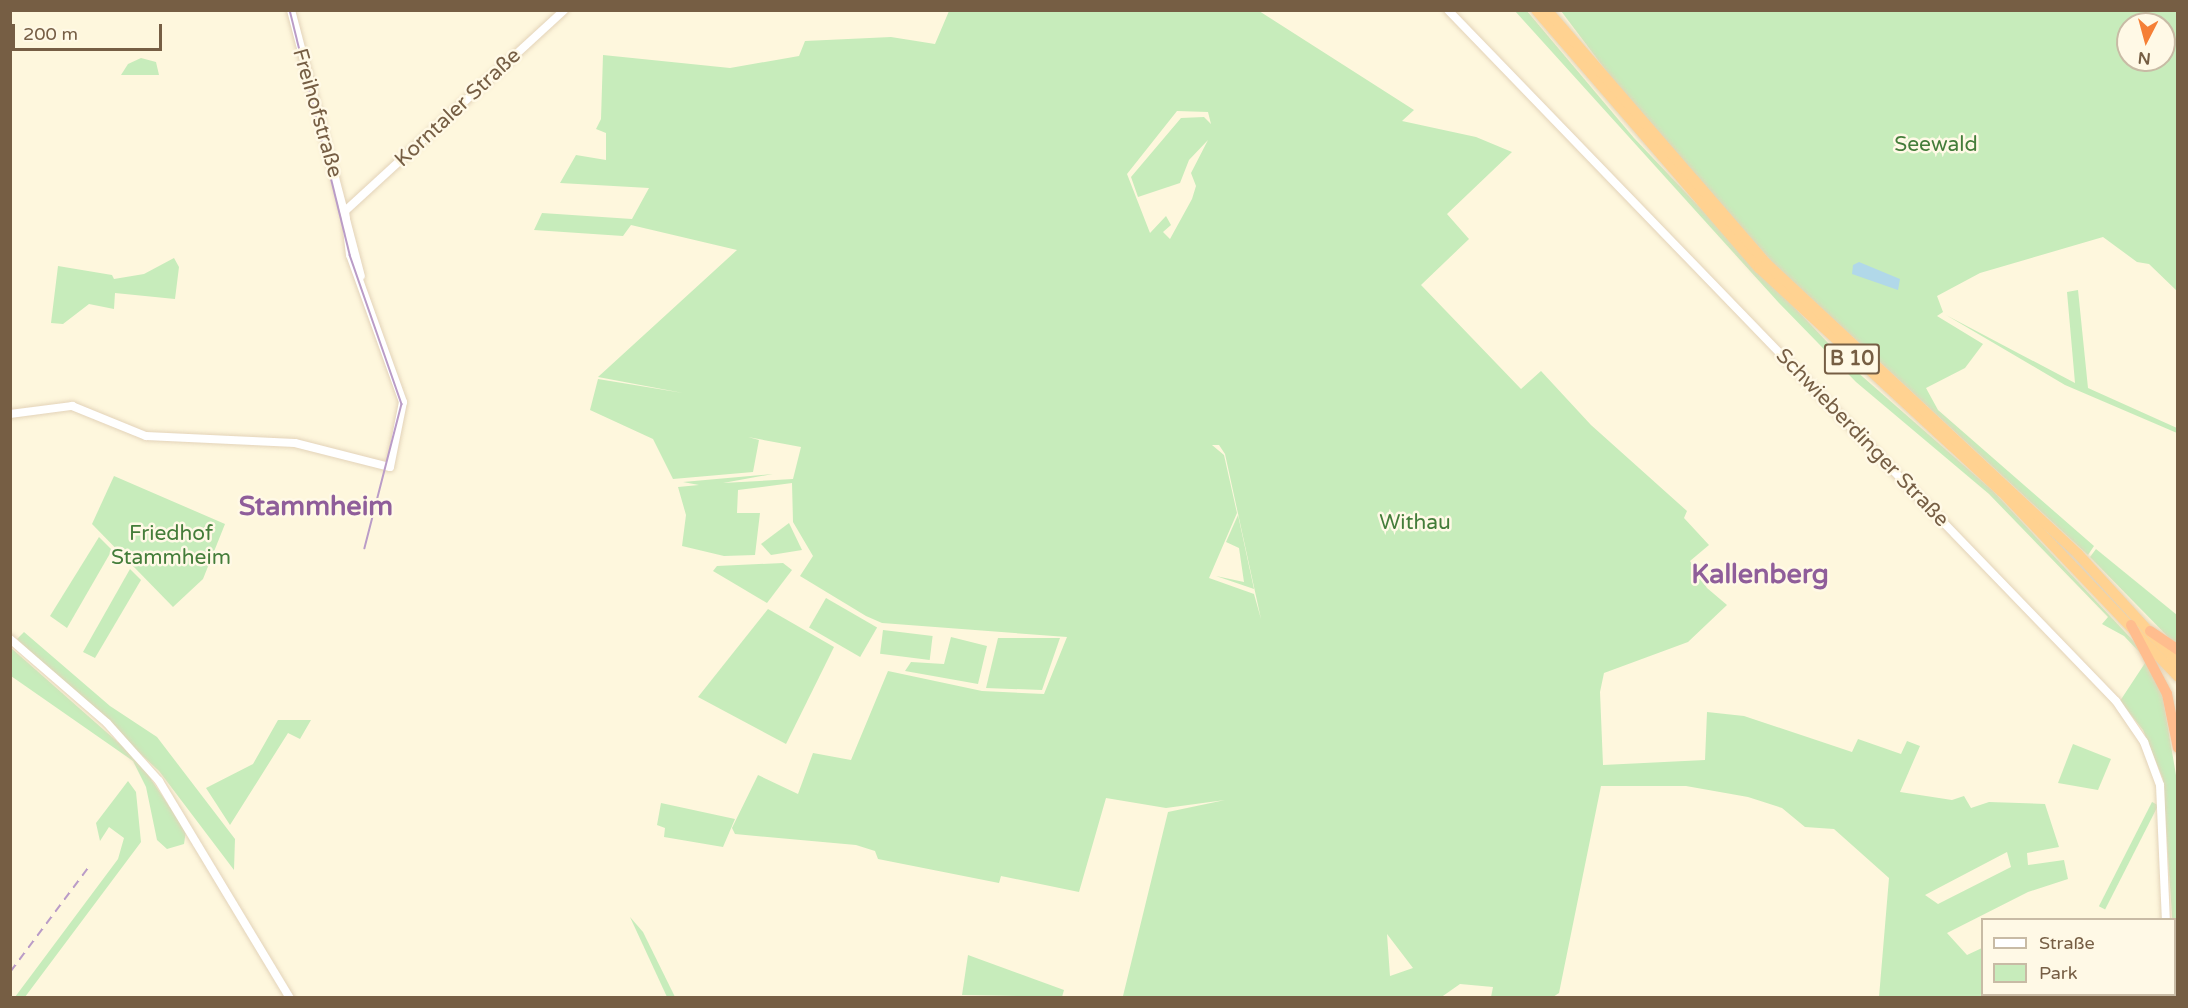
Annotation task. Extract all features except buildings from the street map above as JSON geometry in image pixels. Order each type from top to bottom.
[{"type":"highway","name":"B 10","points":[[1530,10],[1560,39]]},
{"type":"highway","name":"B 10","points":[[1536,10],[1759,268],[2002,492],[2178,677]]},
{"type":"highway","name":"B 10","points":[[1548,10],[1766,263],[2078,554],[2178,663]]},
{"type":"highway","points":[[2131,625],[2167,694],[2178,748]]},
{"type":"highway","points":[[2150,631],[2178,650]]},
{"type":"main road","points":[[10,639],[134,750],[202,845],[290,998]]},
{"type":"street","name":"Freihofstraße","points":[[10,414],[72,406],[147,436],[294,443],[390,467],[403,402],[362,288],[291,10]]},
{"type":"street","name":"Korntaler Straße","points":[[344,215],[351,204],[564,10]]},
{"type":"street","name":"Schwieberdinger Straße","points":[[1448,10],[2116,701],[2144,742],[2160,784],[2166,918]]},
{"type":"street","points":[[342,203],[351,204]]},
{"type":"green space","name":"Withau","points":[[949,11],[1259,11],[1414,110],[1402,121],[1476,137],[1512,152],[1447,214],[1469,239],[1421,285],[1521,389],[1541,371],[1591,425],[1687,511],[1684,518],[1709,545],[1690,561],[1707,588],[1727,605],[1688,642],[1604,673],[1600,692],[1603,765],[1705,760],[1707,712],[1744,716],[1852,752],[1858,739],[1901,754],[1907,741],[1920,746],[1900,792],[1952,800],[1964,796],[1971,808],[1989,802],[2045,804],[2059,847],[2027,853],[2028,865],[2064,860],[2068,879],[2028,892],[1947,933],[1967,955],[1981,948],[1981,996],[2117,997],[1879,997],[1889,878],[1834,829],[1805,827],[1782,808],[1748,797],[1686,786],[1601,786],[1559,993],[1553,997],[1491,997],[1493,987],[1460,984],[1440,998],[1123,996],[1168,812],[1225,800],[1166,808],[1106,798],[1079,892],[1001,876],[999,883],[878,859],[875,851],[856,845],[735,834],[732,828],[758,775],[798,794],[813,753],[851,760],[888,671],[982,691],[1044,694],[1067,637],[882,623],[866,616],[800,576],[813,556],[793,522],[792,483],[738,490],[737,513],[760,513],[755,555],[724,556],[682,546],[686,515],[678,487],[699,485],[683,482],[773,474],[723,483],[793,479],[801,447],[748,437],[759,440],[753,472],[673,479],[653,439],[590,410],[598,379],[683,393],[598,377],[737,250],[631,225],[623,236],[534,230],[542,213],[632,219],[649,188],[560,183],[576,155],[606,160],[606,133],[596,129],[601,119],[603,55],[730,68],[799,56],[805,41],[891,37],[935,44]],"holes":[[[1177,111],[1208,112],[1211,124],[1204,117],[1181,118],[1131,177],[1138,197],[1180,183],[1189,160],[1208,140],[1191,173],[1196,186],[1192,199],[1170,239],[1163,232],[1171,225],[1166,216],[1150,233],[1127,174]],[[1212,445],[1219,445],[1225,454],[1261,619],[1254,594],[1209,578],[1237,513],[1224,455]],[[2007,852],[2011,867],[1938,904],[1925,895]],[[1387,934],[1413,968],[1390,976]]]},
{"type":"green space","points":[[1515,11],[1527,11],[1634,138],[1847,363],[1993,491],[2141,649],[2147,660],[2124,636],[2102,624],[2108,617],[1989,494],[1856,382],[1779,303]]},
{"type":"green space","name":"Seewald","points":[[1561,11],[2177,11],[2177,291],[2149,264],[2137,262],[2103,237],[1980,273],[1937,296],[1943,312],[1937,316],[1983,344],[1965,368],[1926,388],[1938,410],[2094,546],[2088,555],[1773,263],[1626,97]]},
{"type":"green space","points":[[141,58],[156,62],[159,75],[121,75],[128,64]]},
{"type":"green space","points":[[174,258],[179,267],[175,299],[115,293],[114,309],[89,304],[63,324],[51,323],[58,266],[112,275],[114,279],[144,274]]},
{"type":"green space","points":[[2078,290],[2088,388],[2177,428],[2177,433],[2065,385],[1946,315],[2075,383],[2067,292]]},
{"type":"green space","name":"Friedhof Stammheim","points":[[114,476],[225,524],[203,579],[173,607],[92,524]]},
{"type":"green space","points":[[1238,515],[1254,589],[1216,576],[1244,582],[1239,548],[1226,542]]},
{"type":"green space","points":[[789,523],[802,550],[771,555],[761,544]]},
{"type":"green space","points":[[99,537],[112,550],[67,628],[50,616]]},
{"type":"green space","points":[[2096,549],[2177,615],[2177,646],[2090,557]]},
{"type":"green space","points":[[783,563],[792,570],[767,603],[713,571],[717,566]]},
{"type":"green space","points":[[130,569],[141,580],[95,658],[83,652]]},
{"type":"green space","points":[[826,598],[877,628],[860,657],[809,627]]},
{"type":"green space","points":[[768,609],[834,647],[786,744],[698,697]]},
{"type":"green space","points":[[883,630],[933,636],[930,660],[880,654]]},
{"type":"green space","points":[[24,632],[110,706],[157,737],[235,839],[234,870],[159,771],[17,639]]},
{"type":"green space","points":[[951,637],[987,646],[978,684],[905,671],[911,662],[944,664]]},
{"type":"green space","points":[[998,638],[1060,638],[1042,690],[986,688]]},
{"type":"green space","points":[[10,647],[138,760],[186,831],[184,844],[167,849],[157,840],[146,787],[133,761],[11,676]]},
{"type":"green space","points":[[2147,660],[2161,687],[2177,781],[2177,992],[2176,918],[2172,918],[2163,779],[2143,730],[2120,701]]},
{"type":"green space","points":[[278,720],[311,720],[300,739],[288,733],[230,825],[206,788],[253,764]]},
{"type":"green space","points":[[2073,744],[2111,759],[2098,790],[2058,783]]},
{"type":"green space","points":[[128,781],[136,792],[141,842],[25,997],[15,997],[118,859],[124,838],[109,827],[100,841],[96,823]]},
{"type":"green space","points":[[2152,802],[2158,805],[2105,909],[2099,906]]},
{"type":"green space","points":[[661,803],[735,819],[723,847],[664,837],[665,828],[657,825]]},
{"type":"green space","points":[[630,917],[643,932],[675,997],[667,997]]},
{"type":"green space","points":[[968,955],[1064,990],[1062,997],[962,995]]},
{"type":"water","points":[[1859,262],[1900,279],[1898,290],[1852,274],[1853,265]]},
{"type":"tram line","points":[[290,10],[350,255],[402,404],[365,548]]},
{"type":"railway","points":[[10,972],[87,869]]},
{"type":"district","name":"Stammheim","points":[[316,507]]},
{"type":"district","name":"Kallenberg","points":[[1760,575]]}]
